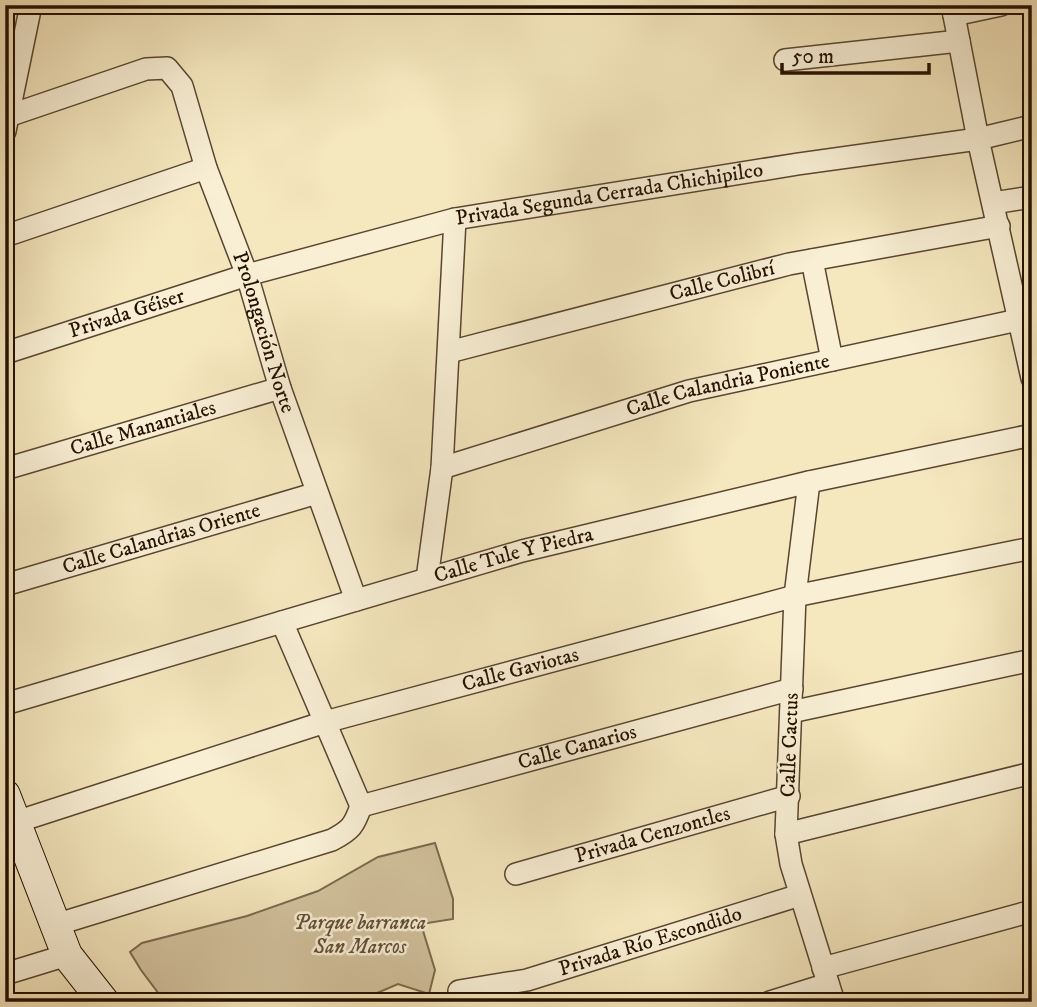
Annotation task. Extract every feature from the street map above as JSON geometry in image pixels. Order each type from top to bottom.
[{"type":"street","points":[[8,109],[31,5]]},
{"type":"street","points":[[1001,5],[953,10],[978,139],[1025,318],[1032,378]]},
{"type":"street","points":[[785,60],[959,41]]},
{"type":"street","name":"Prolongación Norte","points":[[8,109],[146,69],[167,68],[182,86],[206,168],[247,275],[280,388],[356,600]]},
{"type":"street","name":"Privada Segunda Cerrada Chichipilco","points":[[247,275],[455,219],[798,164],[978,139],[1032,126]]},
{"type":"street","points":[[5,236],[206,168]]},
{"type":"street","points":[[993,203],[1032,197]]},
{"type":"street","points":[[427,579],[442,468],[455,219]]},
{"type":"street","name":"Calle Colibrí","points":[[449,352],[776,267],[999,226]]},
{"type":"street","points":[[812,260],[832,360]]},
{"type":"street","name":"Privada Géiser","points":[[5,353],[247,275]]},
{"type":"street","name":"Calle Calandria Poniente","points":[[442,468],[689,391],[1025,318]]},
{"type":"street","name":"Calle Manantiales","points":[[5,470],[280,388]]},
{"type":"street","name":"Calle Tule Y Piedra","points":[[5,705],[522,551],[809,482],[1032,435]]},
{"type":"street","name":"Calle Cactus","points":[[809,482],[795,596],[786,834],[791,864],[828,984]]},
{"type":"street","name":"Calle Calandrias Oriente","points":[[5,585],[317,493]]},
{"type":"street","name":"Calle Gaviotas","points":[[15,840],[325,722],[795,596],[1032,548]]},
{"type":"street","points":[[55,925],[332,840],[355,823],[361,806],[282,622]]},
{"type":"street","points":[[791,712],[1032,660]]},
{"type":"street","name":"Calle Canarios","points":[[361,806],[792,690]]},
{"type":"street","points":[[786,834],[1032,773]]},
{"type":"street","points":[[5,795],[15,840],[67,955],[104,1002]]},
{"type":"street","name":"Privada Cenzontles","points":[[516,874],[789,796]]},
{"type":"street","name":"Privada Río Escondido","points":[[459,991],[527,980],[800,895]]},
{"type":"street","points":[[771,1002],[1032,911]]},
{"type":"street","points":[[5,974],[67,955]]},
{"type":"green space","name":"Parque barranca San Marcos","points":[[435,843],[453,899],[453,919],[421,924],[435,970],[429,994],[398,984],[356,1002],[165,1002],[130,952],[142,943],[247,916],[318,891],[378,857]]}]
